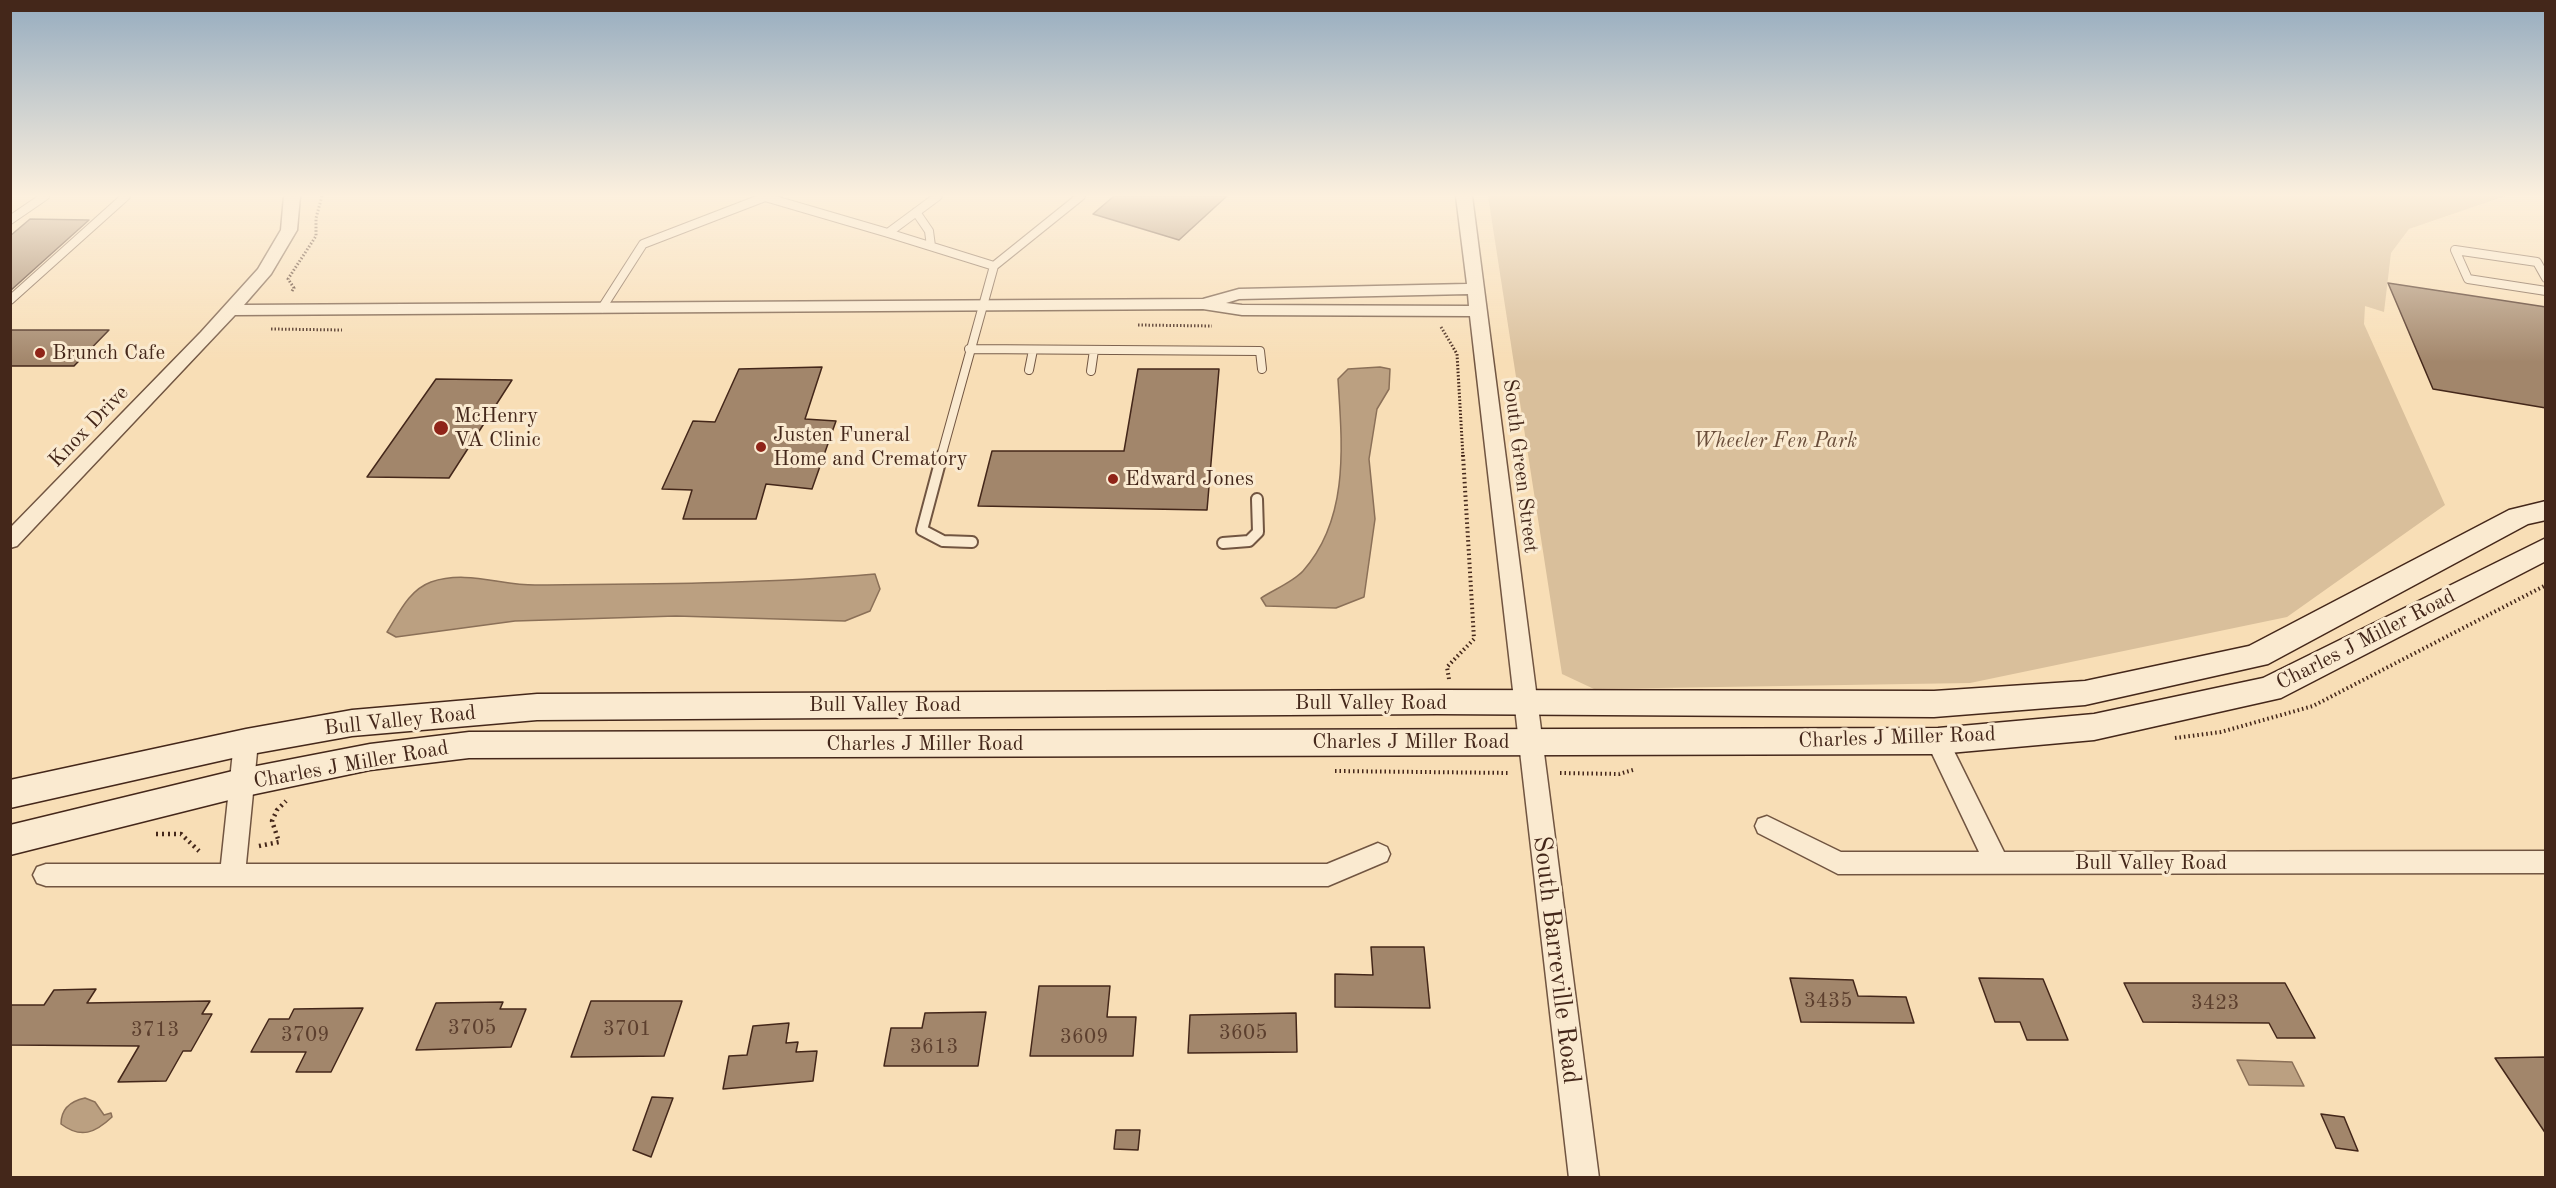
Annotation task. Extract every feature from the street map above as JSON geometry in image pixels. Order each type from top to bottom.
[{"type":"street","name":"Knox Drive","points":[[10,541],[230,310],[265,271],[277,251]]},
{"type":"street","name":"South Green Street","points":[[1469,251],[1532,741]]},
{"type":"street","points":[[1203,304],[1239,294],[1473,289]]},
{"type":"street","points":[[230,310],[1203,304],[1242,310],[1476,311]]},
{"type":"street","name":"Charles J Miller Road","points":[[1526,703],[1934,704],[2085,693],[2257,656],[2519,517],[2546,510]]},
{"type":"street","name":"Charles J Miller Road","points":[[241,783],[370,757],[469,745],[1938,741],[2094,727],[2270,689],[2546,548]]},
{"type":"street","name":"Bull Valley Road","points":[[10,794],[246,742],[352,723],[537,707],[1526,703]]},
{"type":"street","name":"South Barreville Road","points":[[1532,741],[1544,870],[1584,1178]]},
{"type":"street","points":[[1938,741],[1997,863]]},
{"type":"street","points":[[232,875],[246,742]]},
{"type":"street","points":[[10,840],[241,783]]},
{"type":"street","name":"Bull Valley Road","points":[[1767,826],[1838,863],[2546,862]]},
{"type":"street","points":[[46,875],[1328,875],[1378,854]]},
{"type":"lane","points":[[10,300],[64,251]]},
{"type":"lane","points":[[602,308],[638,251]]},
{"type":"lane","points":[[948,251],[994,266]]},
{"type":"lane","points":[[972,542],[943,541],[922,530],[981,306],[994,266],[1012,251]]},
{"type":"lane","points":[[2456,251],[2468,279],[2546,291]]},
{"type":"lane","points":[[2465,251],[2537,262],[2546,278]]},
{"type":"lane","points":[[969,349],[1260,351],[1262,369]]},
{"type":"lane","points":[[1029,370],[1033,350]]},
{"type":"lane","points":[[1090,371],[1094,350]]},
{"type":"lane","points":[[1223,543],[1250,541],[1258,532],[1257,499]]},
{"type":"path","points":[[1436,327],[1441,327],[1457,354],[1474,639],[1447,668],[1453,703]]},
{"type":"path","points":[[1331,771],[1460,774],[1459,742]]},
{"type":"path","points":[[150,834],[181,834],[201,853],[279,842],[272,821],[277,810],[291,797]]},
{"type":"green space","name":"Wheeler Fen Park","points":[[1497,251],[2392,251],[2384,312],[2365,306],[2364,324],[2445,505],[2287,617],[1970,683],[1594,689],[1562,674]]},
{"type":"shaded area","points":[[1380,367],[1390,369],[1389,389],[1377,409],[1369,459],[1375,519],[1364,597],[1336,608],[1266,606],[1261,598],[1303,571],[1318,550],[1329,528],[1340,480],[1341,429],[1338,379],[1348,369]]},
{"type":"shaded area","points":[[875,574],[880,589],[870,611],[845,621],[676,616],[515,621],[396,637],[387,632],[405,603],[423,586],[431,582],[457,577],[535,585],[748,582]]},
{"type":"shaded area","points":[[2237,1060],[2292,1062],[2304,1086],[2249,1085]]},
{"type":"shaded area","points":[[85,1098],[95,1102],[104,1115],[111,1113],[112,1117],[100,1127],[81,1133],[61,1124],[61,1119],[68,1106]]},
{"type":"building","points":[[10,251],[54,251],[10,291]]},
{"type":"building","points":[[2388,283],[2546,307],[2546,408],[2433,389]]},
{"type":"building","points":[[10,330],[109,330],[74,366],[10,366]]},
{"type":"building","points":[[822,367],[805,419],[836,421],[812,489],[766,484],[756,519],[683,519],[692,490],[662,489],[693,421],[715,422],[739,369]]},
{"type":"building","points":[[1138,369],[1219,369],[1207,510],[978,506],[992,451],[1124,451]]},
{"type":"building","name":"McHenry VA Clinic","points":[[436,379],[512,380],[449,478],[367,477]]},
{"type":"building","points":[[1371,947],[1424,947],[1430,1008],[1335,1007],[1335,974],[1373,975]]},
{"type":"building","points":[[1790,978],[1853,980],[1858,996],[1906,997],[1914,1023],[1801,1022]]},
{"type":"building","points":[[1979,978],[2043,979],[2068,1040],[2027,1040],[2020,1022],[1995,1022]]},
{"type":"building","points":[[2124,983],[2285,983],[2315,1038],[2277,1038],[2269,1023],[2143,1022]]},
{"type":"building","points":[[1039,986],[1110,986],[1107,1017],[1136,1017],[1133,1056],[1030,1056]]},
{"type":"building","points":[[96,989],[87,1003],[210,1001],[202,1014],[212,1014],[191,1051],[183,1051],[166,1081],[118,1082],[139,1046],[10,1045],[10,1005],[44,1005],[54,990]]},
{"type":"building","points":[[591,1001],[682,1001],[664,1056],[571,1057]]},
{"type":"building","points":[[503,1002],[500,1009],[526,1009],[511,1047],[416,1050],[436,1003]]},
{"type":"building","points":[[363,1008],[331,1072],[296,1072],[306,1052],[251,1052],[269,1019],[289,1019],[294,1009]]},
{"type":"building","points":[[986,1012],[978,1066],[884,1066],[891,1028],[922,1028],[925,1013]]},
{"type":"building","points":[[1296,1013],[1297,1052],[1188,1053],[1190,1015]]},
{"type":"building","points":[[789,1023],[786,1043],[798,1042],[796,1052],[817,1051],[813,1081],[723,1089],[729,1056],[747,1055],[753,1026]]},
{"type":"building","points":[[2546,1057],[2546,1134],[2495,1058]]},
{"type":"building","points":[[652,1097],[673,1098],[651,1157],[633,1150]]},
{"type":"building","points":[[2321,1114],[2344,1117],[2358,1151],[2336,1148]]},
{"type":"building","points":[[1116,1130],[1140,1130],[1138,1150],[1114,1149]]},
{"type":"place","name":"Brunch Cafe","points":[[40,353]]},
{"type":"place","name":"McHenry VA Clinic","points":[[441,428]]},
{"type":"place","name":"Justen Funeral Home and Crematory","points":[[761,447]]},
{"type":"place","name":"Edward Jones","points":[[1113,479]]}]
